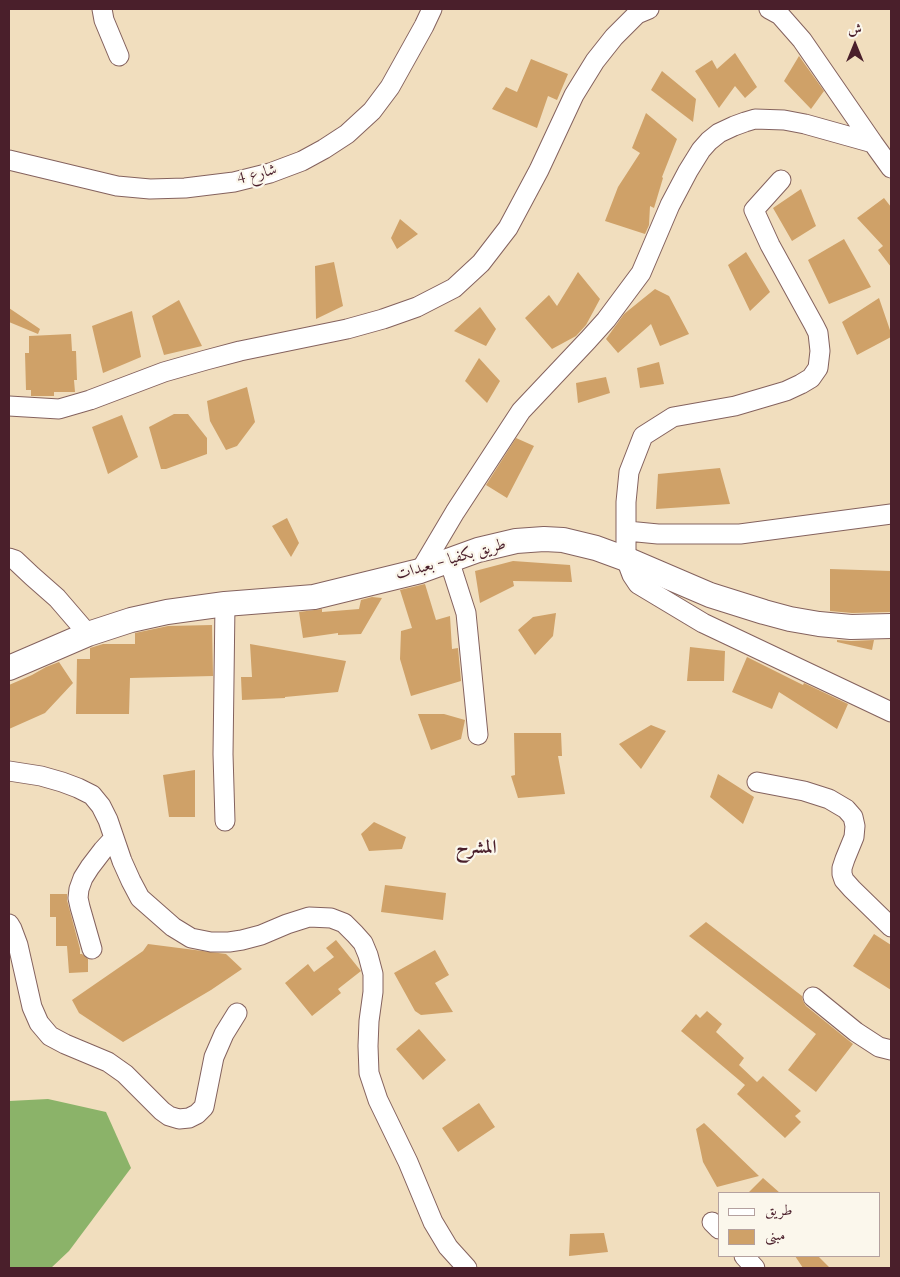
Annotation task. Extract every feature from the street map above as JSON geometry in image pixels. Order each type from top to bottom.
[{"type":"main road","name":"طريق بكفيا - بعبدات","points":[[9,668],[88,634],[131,620],[167,612],[225,604],[314,597],[420,570],[478,550],[516,541],[544,539],[563,540],[596,548],[710,595],[773,614],[819,624],[851,627],[891,626]]},
{"type":"street","points":[[102,9],[104,20],[119,56]]},
{"type":"street","name":"شارع 4","points":[[9,160],[117,186],[150,189],[185,188],[234,182],[270,173],[302,161],[324,149],[347,134],[372,111],[390,87],[432,9]]},
{"type":"street","points":[[9,406],[59,408],[90,400],[164,372],[206,360],[347,329],[383,319],[417,307],[454,288],[481,263],[508,228],[539,170],[574,95],[595,61],[614,37],[638,14],[649,9]]},
{"type":"street","points":[[769,9],[780,15],[802,40],[873,143],[890,164]]},
{"type":"street","points":[[420,570],[455,512],[521,411],[606,320],[641,273],[670,205],[688,171],[709,141],[734,126],[755,120],[771,119],[805,124],[873,143]]},
{"type":"street","points":[[781,180],[754,210],[770,245],[818,333],[820,351],[818,368],[806,381],[786,391],[735,406],[674,417],[643,436],[629,472],[626,502],[626,559],[632,575],[638,584],[703,623],[891,712]]},
{"type":"street","points":[[626,530],[658,534],[740,534],[891,514]]},
{"type":"street","points":[[9,558],[15,560],[57,598],[88,634]]},
{"type":"street","points":[[449,560],[466,614],[478,735]]},
{"type":"street","points":[[225,604],[223,754],[225,820]]},
{"type":"street","points":[[9,771],[41,776],[92,794],[108,820],[122,861],[140,898],[173,927],[191,938],[210,942],[242,940],[309,917],[331,918],[344,922],[363,944],[373,974],[373,992],[369,1021],[369,1073],[378,1100],[408,1162],[433,1222],[448,1247],[467,1268]]},
{"type":"street","points":[[757,782],[804,791],[829,799],[846,809],[854,817],[854,837],[842,868],[844,880],[891,927]]},
{"type":"street","points":[[92,949],[78,898],[79,888],[90,867],[114,838]]},
{"type":"street","points":[[9,924],[18,945],[32,1007],[39,1022],[50,1036],[108,1062],[125,1074],[169,1116],[179,1119],[189,1118],[198,1114],[204,1107],[214,1057],[224,1034],[237,1013]]},
{"type":"street","points":[[813,997],[856,1032],[879,1047],[891,1050]]},
{"type":"street","points":[[745,1257],[755,1268]]},
{"type":"green space","points":[[48,1099],[106,1112],[131,1168],[69,1251],[51,1268],[9,1268],[9,1101]]},
{"type":"building","points":[[735,53],[757,87],[745,98],[735,86],[719,108],[695,71],[712,60],[717,69]]},
{"type":"building","points":[[799,56],[824,91],[811,109],[784,81]]},
{"type":"building","points":[[531,59],[568,74],[557,100],[548,96],[537,128],[492,109],[506,87],[517,92]]},
{"type":"building","points":[[662,71],[696,99],[693,122],[651,90]]},
{"type":"building","points":[[646,113],[677,139],[662,177],[654,208],[650,206],[649,225],[645,234],[605,221],[618,187],[640,153],[632,148]]},
{"type":"building","points":[[801,189],[816,226],[792,241],[773,208]]},
{"type":"building","points":[[884,198],[891,207],[891,267],[878,250],[883,246],[857,218]]},
{"type":"building","points":[[400,219],[418,234],[397,249],[391,238]]},
{"type":"building","points":[[844,239],[871,287],[829,304],[808,260]]},
{"type":"building","points":[[746,252],[770,292],[750,311],[728,265]]},
{"type":"building","points":[[334,262],[343,306],[316,319],[315,266]]},
{"type":"building","points":[[578,272],[600,299],[586,325],[576,336],[552,349],[525,318],[549,295],[557,306]]},
{"type":"building","points":[[655,289],[669,296],[689,334],[660,346],[651,324],[618,353],[606,339],[624,314]]},
{"type":"building","points":[[879,298],[891,337],[857,355],[842,322]]},
{"type":"building","points":[[179,300],[202,346],[164,355],[152,316]]},
{"type":"building","points":[[480,307],[496,329],[486,346],[454,331]]},
{"type":"building","points":[[9,308],[40,329],[38,334],[9,322]]},
{"type":"building","points":[[132,311],[141,357],[103,373],[92,326]]},
{"type":"building","points":[[71,334],[72,351],[76,351],[77,380],[74,380],[75,392],[54,392],[54,396],[31,396],[31,390],[26,390],[25,353],[29,353],[29,336]]},
{"type":"building","points":[[479,358],[500,381],[487,403],[465,381]]},
{"type":"building","points":[[659,362],[664,384],[640,388],[637,368]]},
{"type":"building","points":[[606,377],[610,393],[578,403],[576,383]]},
{"type":"building","points":[[247,387],[255,422],[237,446],[226,450],[210,421],[207,401]]},
{"type":"building","points":[[174,414],[188,414],[207,438],[207,454],[166,469],[161,469],[149,427]]},
{"type":"building","points":[[122,415],[138,457],[108,474],[92,427]]},
{"type":"building","points":[[516,438],[534,446],[507,498],[486,485]]},
{"type":"building","points":[[720,468],[730,504],[656,509],[658,474]]},
{"type":"building","points":[[287,518],[299,543],[291,557],[272,526]]},
{"type":"building","points":[[513,561],[570,565],[572,582],[513,581],[514,586],[480,603],[475,571]]},
{"type":"building","points":[[830,569],[891,571],[891,612],[852,613],[830,611]]},
{"type":"building","points":[[425,584],[436,620],[450,616],[452,649],[458,648],[461,681],[411,696],[400,659],[401,631],[412,628],[400,590]]},
{"type":"building","points":[[372,597],[382,598],[361,634],[338,635],[338,633],[303,638],[299,612],[322,609],[322,612],[359,609],[361,600]]},
{"type":"building","points":[[556,613],[553,636],[535,655],[518,630],[533,617]]},
{"type":"building","points":[[212,625],[213,676],[130,678],[129,714],[76,714],[77,659],[90,659],[90,648],[103,644],[135,644],[135,633],[168,626]]},
{"type":"building","points":[[837,640],[874,640],[872,650],[837,642]]},
{"type":"building","points":[[250,644],[346,661],[338,692],[285,698],[242,700],[241,677],[252,677]]},
{"type":"building","points":[[690,647],[725,651],[724,681],[687,681]]},
{"type":"building","points":[[747,657],[803,685],[804,683],[848,704],[837,729],[779,692],[772,709],[732,692]]},
{"type":"building","points":[[59,662],[73,683],[45,713],[9,729],[9,685]]},
{"type":"building","points":[[418,714],[444,714],[465,720],[461,739],[431,750]]},
{"type":"building","points":[[651,725],[666,731],[641,769],[619,744]]},
{"type":"building","points":[[514,733],[561,733],[562,756],[558,756],[565,794],[518,798],[511,776],[515,775]]},
{"type":"building","points":[[195,770],[195,817],[169,817],[163,775]]},
{"type":"building","points":[[718,774],[754,797],[743,824],[710,797]]},
{"type":"building","points":[[374,822],[406,837],[402,849],[369,851],[361,834]]},
{"type":"building","points":[[385,885],[446,893],[443,920],[381,912]]},
{"type":"building","points":[[50,894],[67,894],[80,954],[88,959],[88,972],[69,973],[67,946],[56,946],[56,917],[50,917]]},
{"type":"building","points":[[706,922],[802,996],[806,1006],[853,1044],[816,1092],[788,1070],[816,1034],[689,936]]},
{"type":"building","points":[[874,934],[891,945],[891,990],[853,966]]},
{"type":"building","points":[[336,940],[361,971],[338,989],[341,993],[312,1016],[285,983],[308,964],[314,972],[334,957],[326,948]]},
{"type":"building","points":[[148,944],[226,954],[242,969],[211,990],[123,1042],[79,1013],[72,1000],[143,951]]},
{"type":"building","points":[[435,950],[449,975],[435,983],[453,1012],[421,1015],[415,1011],[394,973]]},
{"type":"building","points":[[707,1011],[722,1024],[716,1032],[744,1058],[739,1065],[757,1082],[763,1076],[801,1111],[795,1116],[801,1122],[785,1138],[737,1094],[745,1085],[681,1031],[696,1014],[700,1018]]},
{"type":"building","points":[[419,1029],[446,1060],[423,1080],[396,1049]]},
{"type":"building","points":[[479,1103],[495,1127],[458,1152],[442,1128]]},
{"type":"building","points":[[704,1123],[759,1176],[717,1187],[703,1162],[696,1129]]},
{"type":"building","points":[[763,1178],[779,1192],[749,1192]]},
{"type":"building","points":[[604,1233],[608,1252],[569,1256],[570,1234]]},
{"type":"building","points":[[796,1257],[819,1257],[830,1268],[803,1268]]},
{"type":"district","name":"المشرح","points":[[476,849]]}]
